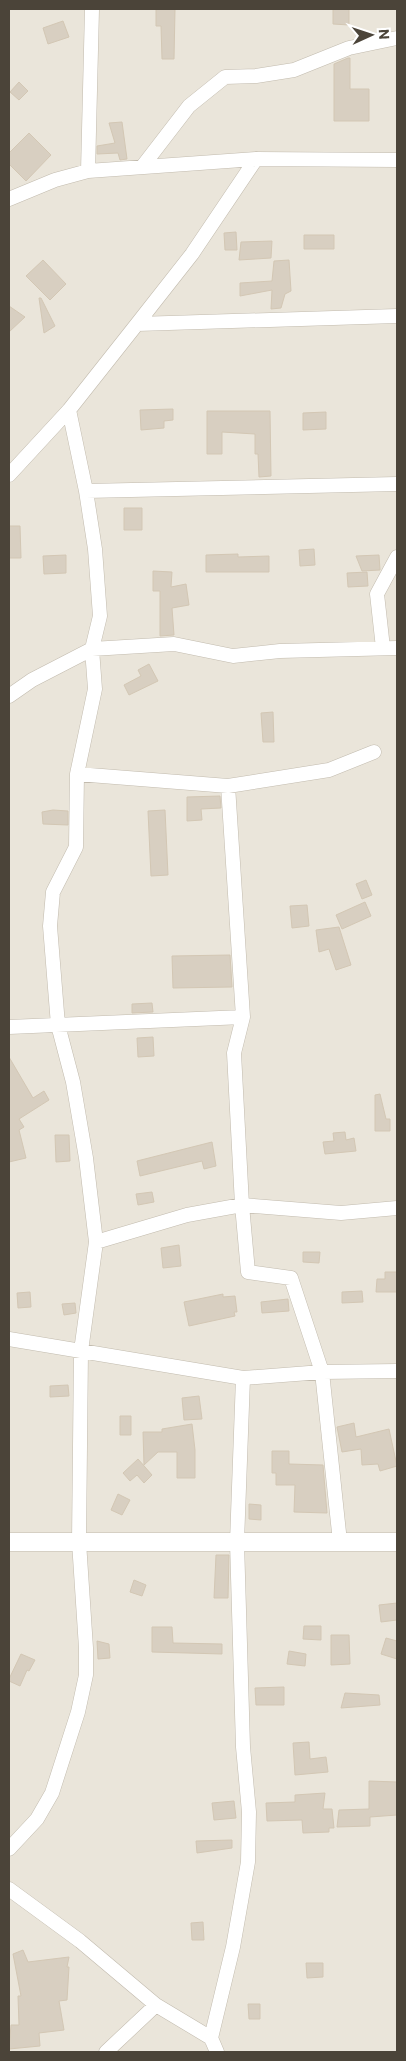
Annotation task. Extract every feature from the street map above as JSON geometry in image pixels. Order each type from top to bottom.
[{"type":"street","points":[[88,171],[92,9]]},
{"type":"street","points":[[142,167],[189,106],[225,77],[256,76],[294,70],[349,48],[397,38]]},
{"type":"street","points":[[9,199],[55,180],[88,171],[256,159],[397,160]]},
{"type":"street","points":[[9,475],[69,410],[192,254],[256,159]]},
{"type":"street","points":[[137,324],[397,316]]},
{"type":"street","points":[[9,1848],[36,1819],[52,1792],[86,1675],[79,1542],[81,1351],[96,1242],[80,1120],[73,1082],[58,1025],[50,926],[53,892],[76,847],[78,774],[95,689],[92,649],[100,616],[95,548],[86,491],[69,410]]},
{"type":"street","points":[[86,491],[397,484]]},
{"type":"street","points":[[383,648],[378,594],[397,557]]},
{"type":"street","points":[[9,696],[32,680],[92,649],[174,644],[233,656],[280,651],[397,648]]},
{"type":"street","points":[[78,774],[228,786],[329,770],[374,752]]},
{"type":"street","points":[[228,786],[243,1016],[234,1053],[242,1205],[248,1272],[291,1278],[322,1372],[340,1542]]},
{"type":"street","points":[[9,1026],[243,1016]]},
{"type":"street","points":[[96,1242],[187,1215],[242,1205],[342,1213],[397,1208]]},
{"type":"street","points":[[9,1339],[242,1378],[322,1372],[397,1371]]},
{"type":"street","points":[[211,2038],[233,1946],[248,1862],[249,1812],[243,1746],[237,1542],[242,1378]]},
{"type":"street","points":[[9,1542],[397,1542]]},
{"type":"street","points":[[9,1889],[80,1941],[156,2005],[211,2038],[217,2052]]},
{"type":"street","points":[[106,2052],[156,2005]]},
{"type":"shaded area","points":[[9,9],[397,9],[397,2052],[9,2052]]},
{"type":"building","points":[[156,9],[175,9],[174,59],[162,59],[161,26],[156,26]]},
{"type":"building","points":[[333,9],[349,9],[349,25],[333,24]]},
{"type":"building","points":[[63,21],[69,37],[48,44],[43,28]]},
{"type":"building","points":[[350,58],[350,89],[369,89],[369,121],[334,121],[334,64]]},
{"type":"building","points":[[19,82],[28,91],[19,100],[10,92]]},
{"type":"building","points":[[122,122],[127,159],[120,160],[118,153],[97,154],[97,146],[115,143],[109,123]]},
{"type":"building","points":[[29,133],[51,155],[26,181],[9,164],[9,153]]},
{"type":"building","points":[[236,232],[237,250],[225,250],[224,233]]},
{"type":"building","points":[[304,235],[334,235],[334,249],[304,249]]},
{"type":"building","points":[[272,241],[271,258],[239,260],[241,242]]},
{"type":"building","points":[[43,260],[66,284],[50,300],[26,276]]},
{"type":"building","points":[[289,260],[291,291],[285,294],[281,308],[271,309],[272,290],[240,296],[240,283],[272,281],[274,261]]},
{"type":"building","points":[[39,298],[41,298],[55,326],[44,333]]},
{"type":"building","points":[[9,306],[25,317],[9,332]]},
{"type":"building","points":[[173,409],[173,420],[164,421],[164,428],[141,430],[140,410]]},
{"type":"building","points":[[207,411],[270,411],[271,476],[259,477],[258,454],[255,454],[255,434],[222,432],[222,454],[207,454]]},
{"type":"building","points":[[326,412],[326,429],[303,430],[303,413]]},
{"type":"building","points":[[124,508],[142,508],[142,530],[124,530]]},
{"type":"building","points":[[9,526],[20,526],[21,558],[9,558]]},
{"type":"building","points":[[314,549],[315,565],[300,566],[299,550]]},
{"type":"building","points":[[238,554],[238,557],[269,556],[269,572],[206,572],[206,555]]},
{"type":"building","points":[[66,555],[66,573],[44,574],[43,556]]},
{"type":"building","points":[[379,555],[380,570],[362,571],[356,556]]},
{"type":"building","points":[[153,571],[172,572],[171,587],[186,584],[189,605],[172,608],[174,635],[160,636],[160,591],[153,591]]},
{"type":"building","points":[[367,572],[368,586],[348,587],[347,573]]},
{"type":"building","points":[[149,664],[158,681],[129,695],[124,685],[141,676],[138,670]]},
{"type":"building","points":[[273,712],[274,742],[263,742],[261,713]]},
{"type":"building","points":[[220,796],[221,808],[201,809],[202,820],[187,821],[187,797]]},
{"type":"building","points":[[53,810],[68,811],[68,825],[43,824],[42,812]]},
{"type":"building","points":[[165,810],[168,875],[151,876],[148,811]]},
{"type":"building","points":[[366,880],[372,895],[362,899],[356,884]]},
{"type":"building","points":[[365,902],[371,916],[342,929],[336,915]]},
{"type":"building","points":[[307,905],[309,926],[292,928],[290,906]]},
{"type":"building","points":[[339,927],[351,965],[336,970],[329,949],[319,952],[316,930]]},
{"type":"building","points":[[230,955],[232,987],[173,988],[172,956]]},
{"type":"building","points":[[152,1003],[153,1012],[132,1013],[132,1004]]},
{"type":"building","points":[[153,1037],[154,1056],[138,1057],[137,1038]]},
{"type":"building","points":[[9,1057],[33,1098],[44,1091],[49,1100],[19,1119],[24,1127],[19,1130],[26,1158],[9,1162]]},
{"type":"building","points":[[380,1094],[386,1119],[390,1119],[390,1131],[375,1131],[375,1095]]},
{"type":"building","points":[[345,1132],[346,1140],[354,1138],[356,1151],[325,1154],[323,1142],[334,1141],[333,1133]]},
{"type":"building","points":[[55,1135],[69,1135],[70,1161],[56,1162]]},
{"type":"building","points":[[212,1142],[216,1166],[204,1169],[202,1161],[140,1176],[137,1161]]},
{"type":"building","points":[[152,1192],[154,1202],[138,1205],[136,1194]]},
{"type":"building","points":[[179,1245],[181,1266],[163,1268],[161,1248]]},
{"type":"building","points":[[303,1252],[320,1252],[319,1263],[303,1262]]},
{"type":"building","points":[[385,1272],[397,1272],[397,1292],[376,1292],[377,1279],[385,1279]]},
{"type":"building","points":[[362,1291],[363,1302],[342,1303],[342,1292]]},
{"type":"building","points":[[30,1292],[31,1307],[18,1308],[17,1293]]},
{"type":"building","points":[[223,1294],[223,1297],[235,1296],[237,1312],[234,1312],[235,1316],[189,1326],[184,1302]]},
{"type":"building","points":[[288,1299],[289,1311],[262,1313],[261,1302]]},
{"type":"building","points":[[75,1303],[76,1313],[64,1315],[62,1304]]},
{"type":"building","points":[[68,1385],[69,1396],[50,1397],[50,1386]]},
{"type":"building","points":[[199,1396],[202,1419],[184,1420],[182,1398]]},
{"type":"building","points":[[120,1416],[131,1416],[131,1435],[120,1435]]},
{"type":"building","points":[[354,1423],[356,1437],[389,1429],[397,1466],[380,1471],[378,1464],[362,1465],[361,1449],[342,1452],[337,1427]]},
{"type":"building","points":[[192,1424],[195,1450],[195,1478],[177,1478],[177,1452],[158,1452],[144,1465],[143,1432],[162,1432],[162,1429]]},
{"type":"building","points":[[272,1451],[289,1451],[289,1464],[323,1465],[327,1513],[294,1512],[295,1485],[276,1485],[276,1473],[272,1473]]},
{"type":"building","points":[[138,1459],[152,1475],[144,1483],[137,1475],[130,1481],[123,1473]]},
{"type":"building","points":[[118,1494],[130,1500],[122,1515],[111,1510]]},
{"type":"building","points":[[249,1504],[261,1505],[261,1520],[249,1519]]},
{"type":"building","points":[[216,1555],[229,1555],[228,1598],[214,1598]]},
{"type":"building","points":[[134,1580],[146,1585],[142,1596],[130,1592]]},
{"type":"building","points":[[397,1603],[397,1620],[381,1622],[379,1605]]},
{"type":"building","points":[[304,1626],[321,1626],[321,1640],[303,1639]]},
{"type":"building","points":[[152,1627],[172,1627],[173,1643],[222,1644],[222,1654],[152,1652]]},
{"type":"building","points":[[331,1635],[349,1635],[350,1664],[331,1665]]},
{"type":"building","points":[[386,1638],[397,1641],[397,1659],[381,1654]]},
{"type":"building","points":[[97,1641],[109,1644],[110,1658],[98,1659]]},
{"type":"building","points":[[289,1651],[306,1654],[305,1666],[287,1664]]},
{"type":"building","points":[[21,1654],[35,1660],[29,1671],[27,1670],[20,1686],[9,1681],[9,1679]]},
{"type":"building","points":[[284,1687],[284,1705],[256,1705],[255,1688]]},
{"type":"building","points":[[345,1693],[379,1695],[380,1705],[341,1708]]},
{"type":"building","points":[[309,1742],[310,1759],[326,1757],[328,1772],[295,1775],[293,1743]]},
{"type":"building","points":[[369,1781],[397,1782],[397,1815],[370,1817],[370,1826],[337,1827],[339,1810],[369,1809]]},
{"type":"building","points":[[325,1793],[323,1809],[332,1809],[334,1828],[329,1828],[329,1832],[303,1833],[302,1820],[267,1821],[266,1803],[295,1802],[295,1795]]},
{"type":"building","points":[[234,1801],[236,1818],[214,1820],[212,1803]]},
{"type":"building","points":[[232,1840],[232,1848],[197,1853],[196,1841]]},
{"type":"building","points":[[203,1922],[204,1940],[192,1940],[191,1923]]},
{"type":"building","points":[[23,1950],[28,1962],[69,1957],[67,1967],[69,1967],[67,2000],[59,2001],[64,2030],[39,2033],[40,2046],[9,2049],[11,2025],[19,2025],[18,1996],[21,1996],[13,1954]]},
{"type":"building","points":[[306,1963],[323,1963],[323,1977],[307,1978]]},
{"type":"building","points":[[248,2004],[260,2004],[260,2019],[249,2019]]}]
